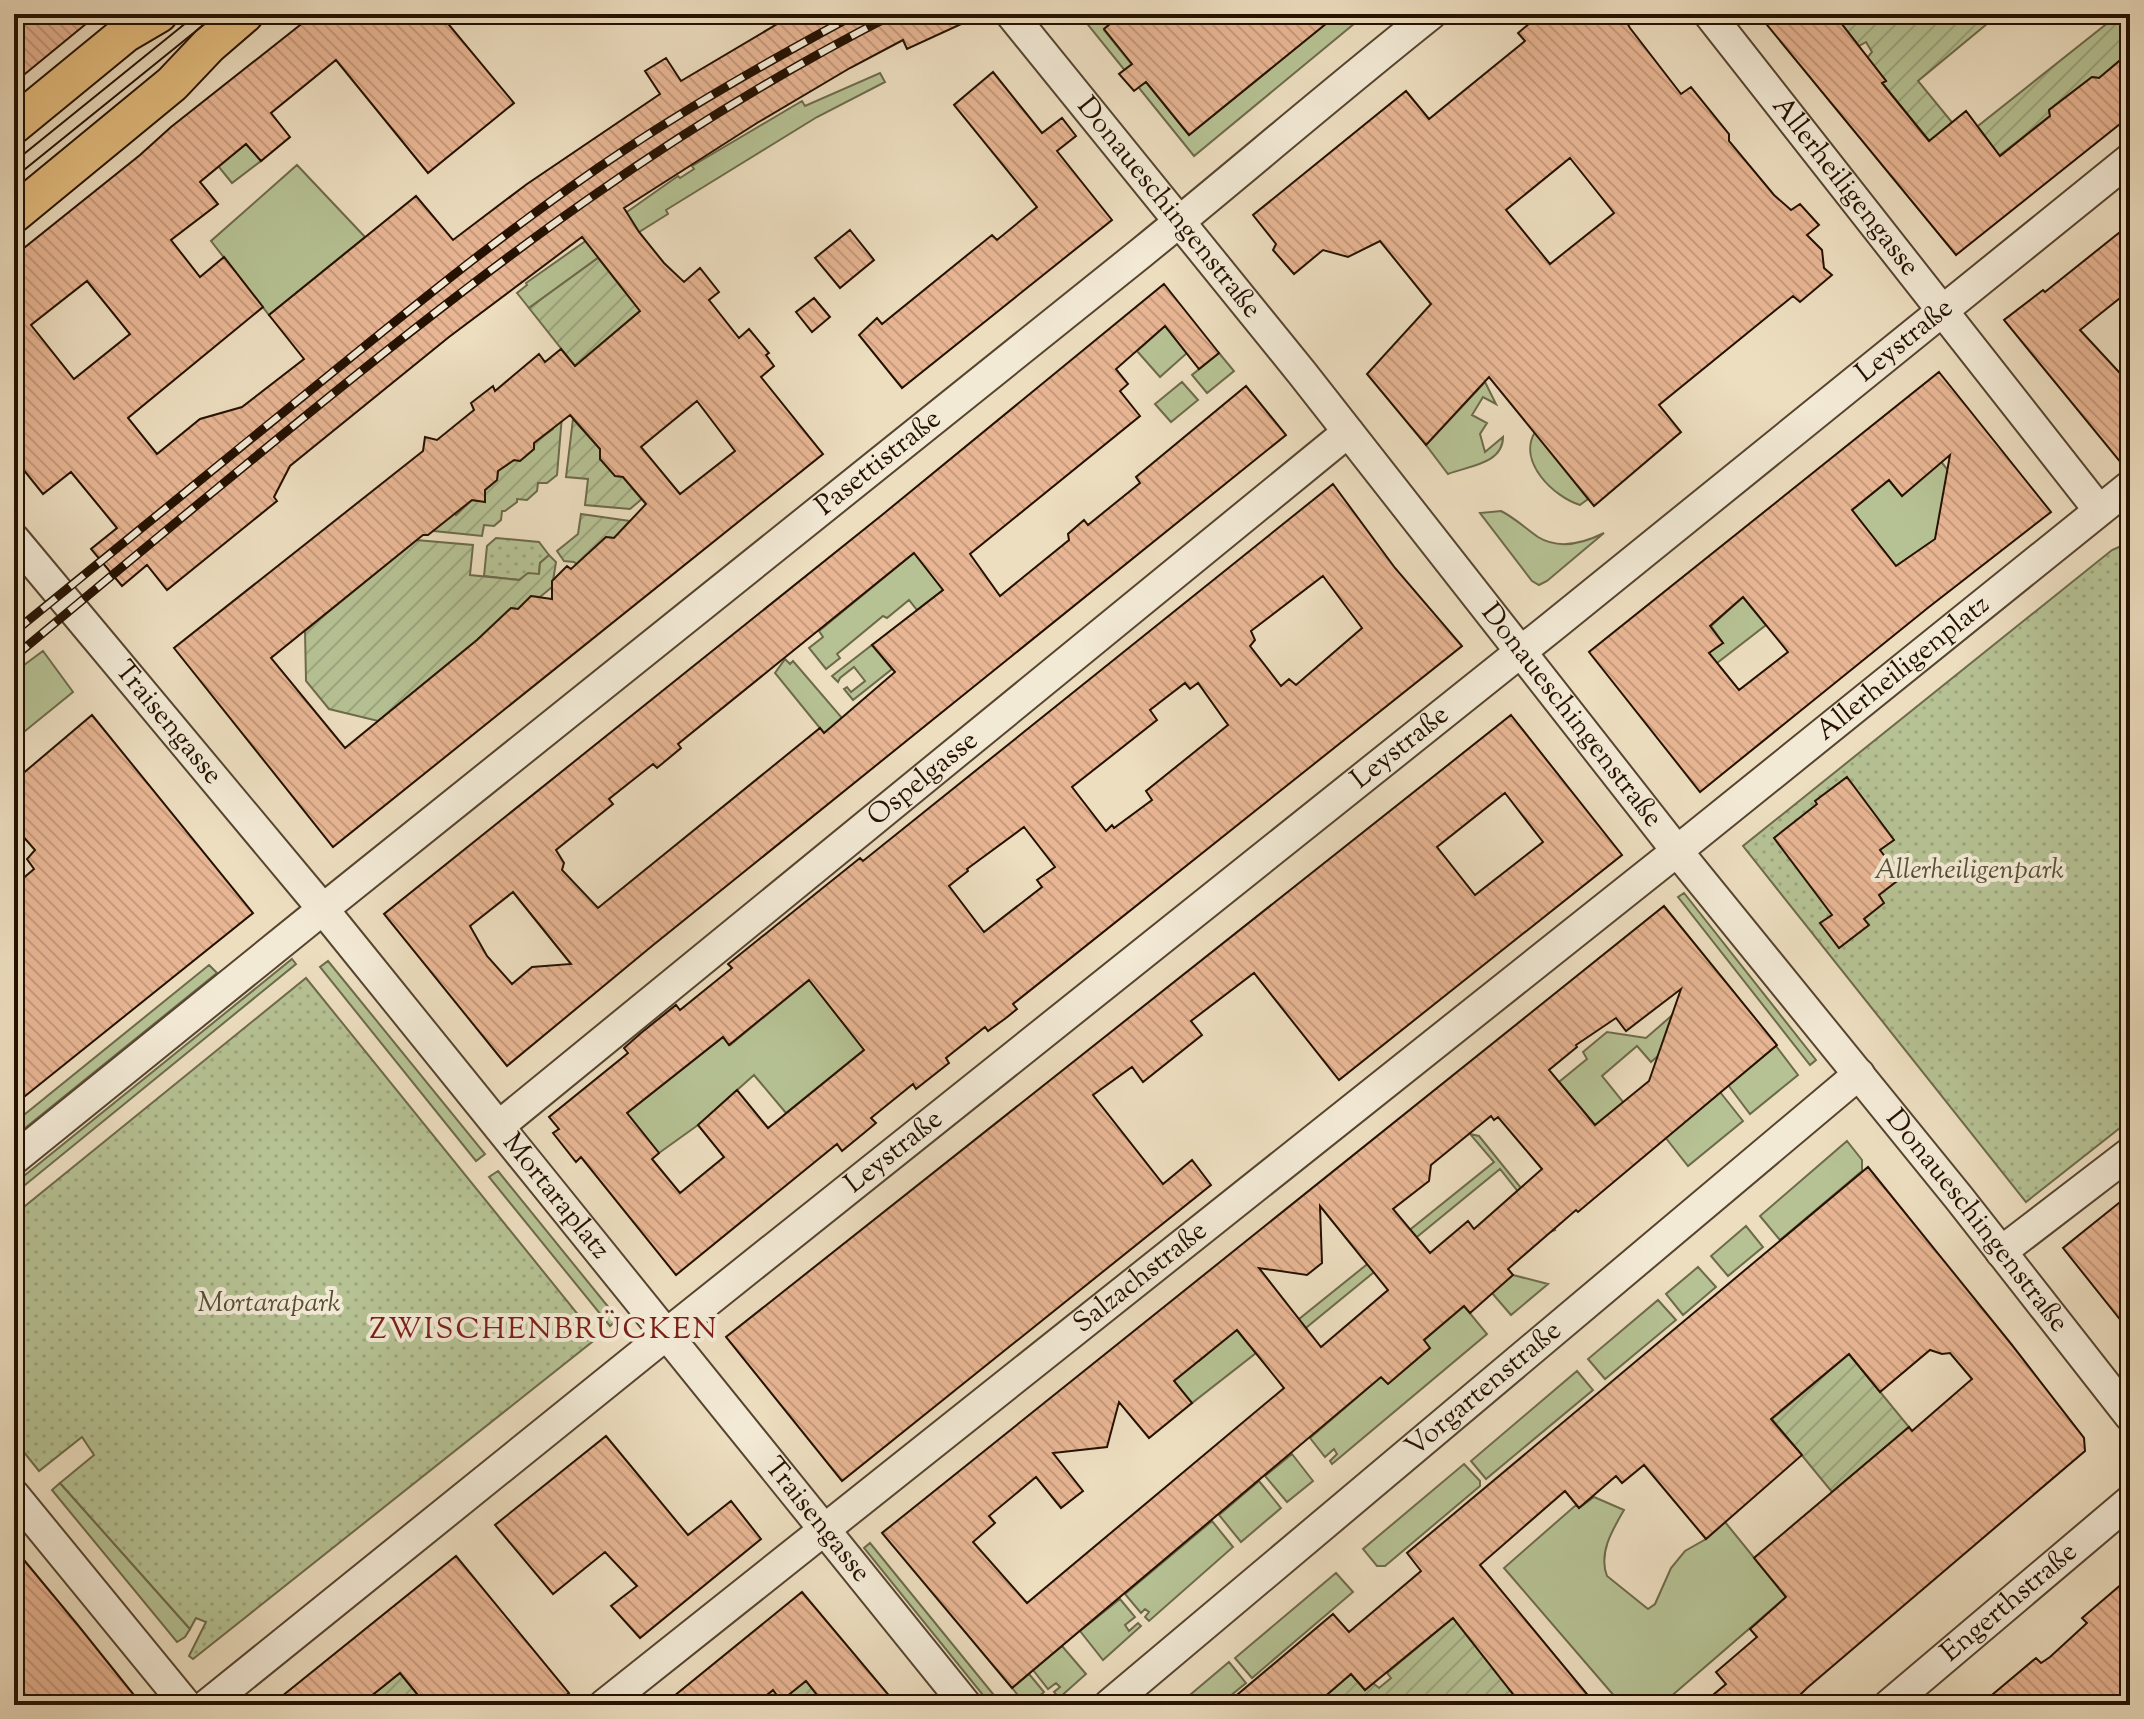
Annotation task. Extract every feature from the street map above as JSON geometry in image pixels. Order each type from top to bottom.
[{"type":"main road","points":[[14,125],[125,34],[159,14]]},
{"type":"main road","points":[[14,214],[172,84],[225,20]]},
{"type":"street","name":"Donaueschingenstraße","points":[[1011,14],[1348,432],[1677,851],[1859,1074],[2130,1416]]},
{"type":"street","name":"Pasettistraße","points":[[322,908],[1179,221],[1431,14]]},
{"type":"street","name":"Allerheiligengasse","points":[[1709,14],[2099,510]]},
{"type":"street","name":"Leystraße","points":[[668,1333],[1521,652],[2130,159]]},
{"type":"street","name":"Ospelgasse","points":[[499,1126],[1348,432]]},
{"type":"street","name":"Allerheiligenplatz","points":[[1677,851],[2130,486]]},
{"type":"street","name":"Traisengasse","points":[[14,539],[322,908]]},
{"type":"street","name":"Salzachstraße","points":[[604,1705],[1677,851]]},
{"type":"street","name":"Mortaraplatz","points":[[322,908],[668,1333]]},
{"type":"street","points":[[14,1159],[322,908]]},
{"type":"street","name":"Vorgartenstraße","points":[[1109,1705],[1859,1074]]},
{"type":"street","points":[[2001,1252],[2130,1153]]},
{"type":"street","name":"Traisengasse","points":[[668,1333],[966,1705]]},
{"type":"street","points":[[207,1705],[668,1333]]},
{"type":"street","name":"Engerthstraße","points":[[1889,1705],[2130,1501]]},
{"type":"street","points":[[16,1502],[186,1705]]},
{"type":"green space","points":[[1070,14],[1122,14],[1104,30],[1189,135],[1338,14],[1366,14],[1194,156],[1081,16],[1074,21]]},
{"type":"green space","points":[[1834,14],[1999,14],[1918,81],[1964,137],[2119,14],[2125,14],[2130,21],[2130,52],[2099,78],[2092,77],[2049,110],[2050,116],[1964,183],[1882,83],[1886,81],[1867,58],[1872,52],[1866,42],[1859,46]]},
{"type":"green space","points":[[880,73],[885,82],[817,117],[666,210],[668,214],[639,232],[636,230],[529,308],[517,293],[526,283],[678,176],[680,178],[694,169],[692,166],[802,101],[805,106]]},
{"type":"green space","points":[[246,144],[261,161],[232,183],[218,166]]},
{"type":"green space","points":[[297,165],[365,237],[269,315],[211,241]]},
{"type":"green space","points":[[598,258],[640,311],[575,366],[529,308]]},
{"type":"green space","points":[[1165,326],[1187,353],[1160,377],[1137,351]]},
{"type":"green space","points":[[1219,353],[1234,371],[1207,393],[1192,375]]},
{"type":"green space","points":[[1182,382],[1198,400],[1171,422],[1155,404]]},
{"type":"green space","points":[[1485,382],[1496,404],[1483,397],[1472,415],[1487,423],[1480,434],[1485,452],[1503,437],[1501,446],[1483,463],[1448,474],[1426,445]]},
{"type":"green space","points":[[562,416],[557,475],[547,483],[538,483],[537,491],[527,500],[517,499],[502,511],[501,520],[494,526],[484,525],[482,536],[434,531],[434,525],[451,510],[456,515],[472,500],[479,501],[485,496],[485,490],[497,480],[498,471],[514,460],[520,461],[534,449],[534,443],[553,429],[553,423]]},
{"type":"green space","points":[[573,419],[600,449],[600,459],[623,477],[642,499],[630,509],[585,505],[588,479],[566,477]]},
{"type":"green space","points":[[1535,432],[1588,499],[1580,505],[1559,494],[1534,466],[1531,443]]},
{"type":"green space","points":[[1930,448],[1972,500],[1941,536],[1896,566],[1852,510],[1889,480],[1902,496]]},
{"type":"green space","points":[[1501,511],[1538,537],[1554,543],[1580,542],[1604,533],[1539,585],[1532,581],[1480,513]]},
{"type":"green space","points":[[581,514],[630,521],[614,538],[606,537],[580,567],[574,562],[564,561],[557,551],[578,534]]},
{"type":"green space","points":[[496,538],[539,542],[549,555],[540,563],[539,575],[519,580],[484,576],[487,546]]},
{"type":"green space","points":[[416,540],[473,545],[470,575],[519,580],[528,573],[539,574],[540,563],[549,555],[556,562],[552,587],[540,597],[531,596],[518,609],[511,608],[378,721],[329,709],[306,681],[305,631]]},
{"type":"green space","name":"Allerheiligenpark","points":[[2130,542],[2130,1120],[2026,1202],[1743,846],[2112,550]]},
{"type":"green space","points":[[914,553],[943,590],[917,610],[909,600],[887,618],[883,616],[837,654],[840,658],[826,669],[809,648],[823,637],[819,631]]},
{"type":"green space","points":[[1743,597],[1766,625],[1717,663],[1679,638],[1723,643],[1711,626]]},
{"type":"green space","points":[[872,645],[892,669],[853,700],[844,689],[847,687],[851,692],[865,681],[854,667],[838,682],[832,676]]},
{"type":"green space","points":[[43,651],[73,692],[14,740],[14,682],[20,677],[24,665]]},
{"type":"green space","points":[[785,659],[790,664],[793,661],[842,718],[828,738],[775,673]]},
{"type":"green space","points":[[1684,893],[1816,1060],[1810,1065],[1678,897]]},
{"type":"green space","points":[[292,959],[296,964],[14,1194],[14,1184]]},
{"type":"green space","points":[[328,961],[485,1154],[476,1161],[320,967]]},
{"type":"green space","points":[[209,965],[217,973],[14,1137],[14,1123]]},
{"type":"green space","points":[[814,976],[869,1046],[786,1113],[754,1075],[698,1125],[659,1153],[627,1113],[723,1037],[730,1045]]},
{"type":"green space","name":"Mortarapark","points":[[306,978],[597,1338],[193,1659],[189,1656],[206,1622],[196,1618],[190,1629],[60,1483],[94,1455],[82,1437],[39,1471],[14,1440],[14,1215]]},
{"type":"green space","points":[[1677,1011],[1667,1048],[1651,1062],[1637,1046],[1602,1076],[1657,1144],[1630,1167],[1559,1082],[1587,1059],[1583,1052],[1607,1032],[1646,1038]]},
{"type":"green space","points":[[1776,1046],[1798,1075],[1750,1114],[1728,1085]]},
{"type":"green space","points":[[1720,1092],[1743,1121],[1688,1166],[1665,1137]]},
{"type":"green space","points":[[1470,1134],[1479,1136],[1555,1230],[1550,1232],[1500,1169],[1285,1345],[1278,1336],[1494,1162]]},
{"type":"green space","points":[[1847,1141],[1862,1160],[1862,1171],[1780,1240],[1760,1216]]},
{"type":"green space","points":[[498,1171],[618,1319],[610,1326],[489,1177]]},
{"type":"green space","points":[[1746,1226],[1763,1247],[1728,1276],[1711,1256]]},
{"type":"green space","points":[[1698,1267],[1716,1287],[1683,1315],[1666,1294]]},
{"type":"green space","points":[[1513,1275],[1548,1284],[1511,1315],[1492,1293]]},
{"type":"green space","points":[[1658,1300],[1676,1320],[1605,1379],[1588,1359]]},
{"type":"green space","points":[[1464,1306],[1487,1334],[1332,1464],[1330,1461],[1337,1454],[1334,1449],[1325,1457],[1310,1438],[1381,1377],[1388,1384],[1430,1348],[1424,1340]]},
{"type":"green space","points":[[1230,1322],[1256,1353],[1192,1403],[1167,1373],[1189,1360],[1199,1361],[1213,1349],[1213,1340]]},
{"type":"green space","points":[[1849,1354],[1909,1427],[1832,1492],[1772,1419]]},
{"type":"green space","points":[[1577,1371],[1593,1390],[1486,1479],[1471,1461]]},
{"type":"green space","points":[[1292,1454],[1313,1481],[1287,1502],[1265,1476]]},
{"type":"green space","points":[[1464,1464],[1480,1481],[1480,1486],[1385,1566],[1377,1566],[1363,1549]]},
{"type":"green space","points":[[1259,1481],[1281,1508],[1241,1542],[1219,1515]]},
{"type":"green space","points":[[60,1483],[190,1629],[185,1637],[177,1642],[52,1490]]},
{"type":"green space","points":[[1594,1497],[1624,1510],[1611,1533],[1606,1550],[1607,1576],[1648,1609],[1655,1604],[1671,1568],[1685,1551],[1706,1539],[1725,1522],[1786,1597],[1661,1705],[1622,1705],[1504,1568],[1576,1505],[1579,1508]]},
{"type":"green space","points":[[1212,1521],[1233,1547],[1149,1621],[1145,1617],[1149,1612],[1145,1609],[1141,1613],[1125,1594]]},
{"type":"green space","points":[[870,1543],[1002,1705],[991,1705],[864,1548]]},
{"type":"green space","points":[[1336,1573],[1353,1592],[1252,1678],[1235,1658]]},
{"type":"green space","points":[[1120,1599],[1135,1617],[1125,1625],[1129,1631],[1138,1623],[1141,1626],[1103,1660],[1080,1631]]},
{"type":"green space","points":[[1453,1618],[1520,1703],[1528,1702],[1530,1705],[1315,1705],[1351,1674],[1365,1690],[1373,1683],[1379,1688],[1391,1678],[1387,1673]]},
{"type":"green space","points":[[1062,1646],[1086,1674],[1059,1698],[1054,1692],[1060,1687],[1056,1683],[1048,1689],[1033,1670]]},
{"type":"green space","points":[[1229,1662],[1246,1683],[1219,1705],[1178,1705]]},
{"type":"green space","points":[[797,1670],[825,1705],[755,1705]]},
{"type":"green space","points":[[400,1673],[426,1705],[360,1705]]},
{"type":"green space","points":[[1029,1674],[1044,1692],[1035,1700],[1038,1705],[1026,1705],[1012,1688]]},
{"type":"building","points":[[14,14],[98,14],[14,83]]},
{"type":"building","points":[[314,14],[440,14],[514,103],[428,173],[336,60],[271,113],[290,137],[261,161],[246,144],[200,182],[218,204],[171,240],[200,277],[224,257],[263,307],[128,418],[157,454],[200,419],[242,407],[304,359],[269,315],[416,196],[453,240],[527,184],[660,94],[645,71],[666,58],[681,81],[794,14],[983,14],[907,49],[903,40],[850,68],[624,208],[664,263],[684,282],[700,268],[719,292],[709,300],[739,338],[749,329],[769,353],[766,355],[774,366],[761,377],[823,454],[333,847],[174,648],[423,451],[425,437],[437,440],[474,410],[471,403],[493,386],[495,391],[539,354],[545,362],[561,349],[575,366],[640,311],[582,237],[449,337],[290,466],[274,497],[277,501],[167,590],[147,565],[122,586],[91,549],[117,528],[71,472],[43,494],[14,458],[14,256]],"holes":[[[87,281],[130,334],[74,379],[31,325]],[[697,401],[735,451],[680,494],[641,447]],[[570,415],[600,449],[600,459],[615,476],[623,477],[646,504],[614,538],[606,537],[571,569],[567,566],[552,581],[552,599],[531,596],[518,609],[511,608],[477,640],[345,748],[271,658],[423,535],[428,535],[472,500],[485,502],[485,490],[497,480],[498,471],[514,460],[520,461],[534,449],[534,443]]]},
{"type":"building","points":[[1122,14],[1338,14],[1189,135],[1146,82],[1134,91],[1119,74],[1132,64],[1104,29]]},
{"type":"building","points":[[1541,14],[1622,14],[1681,94],[1691,87],[1729,134],[1729,141],[1774,195],[1791,210],[1800,204],[1819,225],[1807,235],[1822,250],[1824,268],[1832,275],[1800,302],[1793,296],[1659,405],[1681,432],[1594,506],[1489,377],[1426,445],[1367,374],[1431,304],[1380,241],[1348,257],[1323,250],[1294,274],[1273,250],[1276,244],[1253,215],[1406,91],[1429,119],[1525,41],[1518,33]],"holes":[[[1570,158],[1614,213],[1550,264],[1506,210]]]},
{"type":"building","points":[[1758,14],[1834,14],[1886,81],[1882,83],[1929,141],[1966,111],[2000,156],[2050,116],[2049,110],[2092,77],[2099,78],[2130,52],[2130,116],[1956,255]]},
{"type":"building","points":[[993,72],[1042,133],[1062,118],[1076,136],[1057,151],[1112,220],[902,388],[859,335],[877,318],[882,324],[992,235],[997,240],[1037,207],[954,105]]},
{"type":"building","points":[[2130,224],[2130,290],[2080,330],[2130,384],[2130,468],[2126,469],[2004,320],[2043,290],[2045,292]]},
{"type":"building","points":[[850,230],[874,260],[840,288],[815,258]]},
{"type":"building","points":[[1164,284],[1219,353],[1199,369],[1165,326],[1116,369],[1128,384],[1120,391],[1140,416],[970,554],[1000,596],[1069,540],[1068,534],[1084,520],[1088,525],[1140,483],[1136,477],[1246,386],[1286,435],[507,1066],[384,914],[882,515]],"holes":[[[914,553],[943,590],[872,645],[895,672],[824,733],[820,728],[598,908],[562,870],[564,863],[556,850],[613,804],[609,799],[653,764],[657,768],[681,748],[678,744]],[[513,892],[571,964],[532,967],[512,984],[487,956],[470,926]]]},
{"type":"building","points":[[814,298],[830,317],[812,332],[796,312]]},
{"type":"building","points":[[1939,372],[2051,512],[1700,792],[1589,652]],"holes":[[[1950,455],[1935,539],[1896,566],[1852,510],[1889,480],[1902,496]],[[1743,597],[1788,652],[1739,690],[1709,653],[1723,643],[1710,626]]]},
{"type":"building","points":[[1333,484],[1395,568],[1462,646],[1013,1004],[1017,1009],[1006,1018],[988,1031],[985,1027],[946,1058],[949,1063],[916,1089],[913,1084],[871,1118],[876,1123],[842,1151],[837,1144],[676,1275],[581,1157],[576,1162],[553,1133],[559,1129],[549,1117],[628,1053],[624,1048],[641,1033],[676,1005],[680,1010],[732,968],[728,964],[860,858],[863,861]],"holes":[[[1323,576],[1362,628],[1296,685],[1289,679],[1281,686],[1250,646],[1255,640],[1251,631]],[[1185,683],[1190,689],[1198,683],[1228,725],[1146,791],[1152,800],[1106,831],[1072,787],[1157,720],[1150,710]],[[1024,827],[1055,867],[1037,880],[1042,887],[984,932],[949,886]],[[809,980],[864,1050],[768,1128],[737,1090],[698,1125],[724,1157],[680,1193],[652,1159],[659,1153],[627,1113],[723,1037],[729,1045]]]},
{"type":"building","points":[[92,715],[253,913],[14,1105],[14,886],[34,869],[27,859],[35,850],[14,826],[14,781]]},
{"type":"building","points":[[1511,715],[1622,855],[1339,1080],[1254,973],[1191,1021],[1202,1035],[1143,1082],[1132,1067],[1093,1095],[1163,1184],[1192,1160],[1211,1185],[842,1481],[726,1337]],"holes":[[[1505,793],[1543,842],[1475,895],[1437,847]]]},
{"type":"building","points":[[1847,777],[1894,840],[1880,850],[1901,878],[1879,895],[1884,903],[1864,919],[1869,925],[1839,948],[1820,923],[1832,915],[1774,838]]},
{"type":"building","points":[[1664,906],[1777,1045],[1508,1269],[1513,1275],[1470,1313],[1464,1306],[1424,1340],[1430,1348],[1388,1384],[1381,1377],[1012,1688],[882,1533]],"holes":[[[1681,989],[1649,1081],[1595,1125],[1549,1070],[1576,1045],[1616,1018],[1626,1031]],[[1491,1116],[1494,1120],[1498,1117],[1542,1169],[1474,1229],[1468,1221],[1430,1253],[1393,1209],[1429,1181],[1431,1165]],[[1320,1206],[1388,1290],[1321,1347],[1259,1268],[1307,1275],[1322,1263]],[[1237,1330],[1284,1388],[1027,1603],[973,1542],[995,1523],[989,1516],[1036,1477],[1061,1508],[1083,1491],[1053,1453],[1107,1447],[1119,1402],[1149,1438],[1192,1403],[1174,1381]]]},
{"type":"building","points":[[1868,1167],[2084,1438],[2085,1451],[1790,1705],[1701,1705],[1726,1684],[1716,1672],[1757,1637],[1750,1629],[1786,1597],[1754,1558],[1909,1427],[1912,1431],[1972,1379],[1950,1353],[1930,1350],[1880,1392],[1849,1354],[1771,1419],[1802,1455],[1706,1539],[1644,1465],[1622,1483],[1616,1476],[1579,1508],[1565,1491],[1480,1565],[1596,1705],[1520,1703],[1453,1618],[1365,1690],[1351,1674],[1315,1705],[1225,1705],[1333,1614],[1349,1632],[1421,1571],[1407,1553]]},
{"type":"building","points":[[2130,1194],[2130,1332],[2063,1248]]},
{"type":"building","points":[[606,1436],[688,1535],[731,1501],[761,1539],[640,1638],[611,1606],[637,1586],[605,1552],[553,1594],[495,1525]]},
{"type":"building","points":[[14,1548],[77,1624],[142,1705],[14,1705]]},
{"type":"building","points":[[456,1556],[569,1693],[554,1705],[426,1705],[400,1673],[360,1705],[271,1705]]},
{"type":"building","points":[[2130,1577],[2130,1705],[1980,1705],[2036,1658],[2041,1663],[2050,1657],[2087,1623],[2082,1618]]},
{"type":"building","points":[[802,1592],[897,1705],[825,1705],[806,1681],[781,1701],[773,1690],[755,1705],[663,1705]]},
{"type":"tram line","points":[[14,162],[197,14]]},
{"type":"tram line","points":[[14,178],[217,14]]},
{"type":"railway","points":[[14,632],[401,317],[549,202],[682,113],[856,14]]},
{"type":"railway","points":[[14,657],[303,418],[515,252],[587,200],[736,102],[894,14]]},
{"type":"district","name":"ZWISCHENBRÜCKEN","points":[[544,1330]]}]
